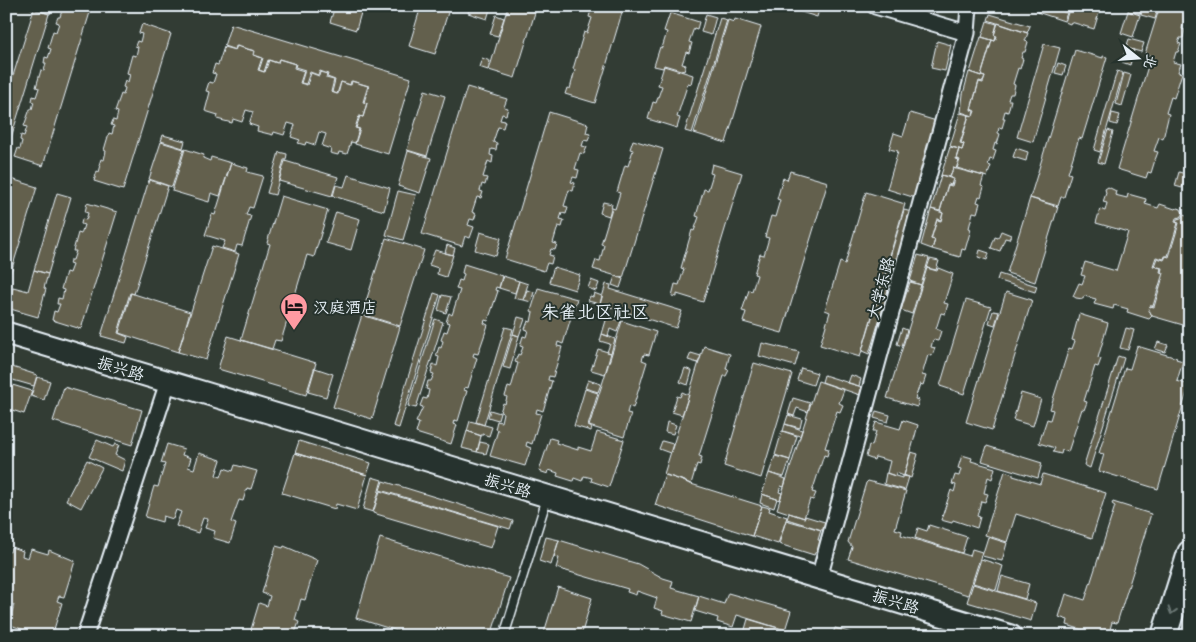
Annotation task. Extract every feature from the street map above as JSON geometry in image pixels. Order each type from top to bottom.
[{"type":"main road","points":[[1164,636],[1190,553]]},
{"type":"street","points":[[875,6],[967,33]]},
{"type":"street","name":"大学东路","points":[[819,578],[967,33],[969,6]]},
{"type":"street","name":"振兴路","points":[[6,333],[1011,636]]},
{"type":"street","points":[[84,636],[168,382]]},
{"type":"lane","points":[[504,636],[547,496]]},
{"type":"building","points":[[30,6],[52,6],[50,14],[30,8]]},
{"type":"building","points":[[61,6],[82,6],[91,9],[43,166],[15,157],[18,148],[20,149],[21,135],[24,136],[27,127],[24,126],[30,109],[32,109],[33,96],[36,97],[39,88],[36,87],[41,70],[44,71],[45,57],[48,58],[51,49],[48,48],[53,31],[56,32],[59,23],[56,22],[58,17],[60,17]]},
{"type":"building","points":[[335,6],[363,6],[356,30],[330,22]]},
{"type":"building","points":[[421,6],[450,6],[435,54],[409,46]]},
{"type":"building","points":[[470,6],[491,6],[487,19],[468,13]]},
{"type":"building","points":[[508,6],[537,6],[515,78],[489,70]]},
{"type":"building","points":[[592,6],[624,6],[595,103],[565,94],[567,88],[570,89],[575,70],[573,69],[584,32],[587,33],[592,18],[589,17]]},
{"type":"building","points":[[782,6],[820,6],[817,17]]},
{"type":"building","points":[[1038,6],[1045,6],[1067,13],[1064,21],[1037,12]]},
{"type":"building","points":[[1070,6],[1101,6],[1094,29],[1065,22]]},
{"type":"building","points":[[1129,6],[1142,6],[1140,14],[1128,11]]},
{"type":"building","points":[[1143,6],[1159,6],[1155,19],[1141,15]]},
{"type":"building","points":[[1160,6],[1190,6],[1190,12],[1187,11],[1182,29],[1185,30],[1183,38],[1180,38],[1178,43],[1181,44],[1173,62],[1181,64],[1178,72],[1182,73],[1174,98],[1171,97],[1166,113],[1169,114],[1163,139],[1159,137],[1154,151],[1158,152],[1151,173],[1148,172],[1146,178],[1117,169],[1151,56],[1145,54]]},
{"type":"building","points":[[34,9],[49,14],[6,154],[6,98]]},
{"type":"building","points":[[1128,11],[1140,15],[1133,37],[1121,33]]},
{"type":"building","points":[[670,13],[699,22],[697,29],[694,28],[689,42],[692,43],[689,53],[686,52],[682,64],[686,65],[684,71],[664,65],[663,68],[654,66],[667,32],[664,31]]},
{"type":"building","points":[[706,14],[716,17],[711,35],[701,32]]},
{"type":"building","points":[[990,14],[1030,26],[1027,33],[988,20]]},
{"type":"building","points":[[496,15],[504,18],[498,36],[490,34]]},
{"type":"building","points":[[720,18],[727,20],[692,133],[685,131]]},
{"type":"building","points":[[735,19],[761,27],[726,143],[694,133],[728,20],[734,22]]},
{"type":"building","points":[[987,21],[997,24],[994,35],[996,36],[995,41],[982,37]]},
{"type":"building","points":[[998,23],[1028,33],[1025,41],[1028,42],[1021,58],[1023,59],[1020,69],[1018,68],[1013,84],[1015,85],[1013,94],[1010,94],[1008,100],[1011,100],[1008,112],[1005,111],[1002,128],[999,127],[998,133],[1000,134],[993,150],[996,151],[993,160],[990,159],[988,165],[991,166],[987,177],[957,168],[960,160],[956,158],[959,149],[962,150],[964,144],[961,143],[969,115],[973,116],[975,111],[971,109],[979,82],[983,83],[985,77],[981,76],[992,40],[995,41],[997,36],[994,35]]},
{"type":"building","points":[[142,24],[171,34],[123,190],[94,181],[97,171],[99,172],[101,159],[104,160],[106,151],[104,150],[109,133],[112,134],[114,126],[111,125],[113,120],[116,121],[118,112],[115,111],[121,94],[123,95],[125,81],[128,82],[130,74],[127,73],[132,55],[136,56],[138,47],[135,46],[137,41],[140,42],[142,34],[139,33]]},
{"type":"building","points":[[231,24],[411,78],[388,154],[355,144],[360,129],[356,128],[360,116],[363,117],[367,103],[364,102],[369,86],[351,81],[350,85],[341,82],[337,94],[332,92],[335,80],[327,77],[328,74],[320,71],[318,75],[310,72],[306,84],[301,83],[305,70],[295,67],[296,64],[279,59],[277,63],[268,60],[264,72],[259,70],[263,58],[254,55],[255,51],[236,46],[235,50],[224,46]]},
{"type":"building","points":[[981,37],[992,40],[981,76],[970,72]]},
{"type":"building","points":[[1129,39],[1144,43],[1141,52],[1126,48]]},
{"type":"building","points":[[937,41],[951,45],[945,71],[931,68]]},
{"type":"building","points":[[1044,44],[1060,48],[1033,142],[1017,137]]},
{"type":"building","points":[[237,46],[254,51],[253,55],[262,58],[258,70],[265,72],[269,60],[278,63],[279,59],[295,64],[294,68],[304,71],[300,83],[307,85],[311,73],[319,76],[320,72],[327,74],[326,78],[334,80],[331,92],[338,94],[341,82],[351,85],[352,81],[368,86],[363,102],[367,103],[363,117],[359,116],[355,128],[359,129],[355,143],[351,142],[347,154],[339,152],[338,155],[330,153],[331,149],[322,146],[326,134],[319,132],[315,145],[306,142],[305,145],[298,143],[300,140],[291,137],[295,125],[288,123],[284,135],[274,132],[273,135],[257,131],[258,127],[249,124],[253,112],[246,110],[242,122],[233,119],[232,123],[217,119],[218,115],[205,111],[210,92],[206,91],[209,82],[213,83],[216,74],[212,73],[215,64],[218,65],[224,47],[235,50]]},
{"type":"building","points":[[1126,48],[1134,50],[1130,65],[1122,62]]},
{"type":"building","points":[[1075,50],[1103,58],[1103,56],[1107,57],[1082,139],[1079,138],[1068,173],[1071,174],[1064,197],[1061,197],[1058,206],[1030,198]]},
{"type":"building","points":[[482,58],[490,61],[488,70],[479,67]]},
{"type":"building","points":[[1058,63],[1066,66],[1063,75],[1055,73]]},
{"type":"building","points":[[664,66],[693,75],[691,84],[688,83],[677,117],[680,118],[677,128],[648,119],[653,102],[656,103],[662,86],[658,85]]},
{"type":"building","points":[[1117,71],[1123,73],[1100,152],[1094,150]]},
{"type":"building","points":[[969,72],[985,77],[983,82],[979,81],[971,110],[974,111],[973,116],[961,112],[963,94]]},
{"type":"building","points":[[1124,73],[1131,75],[1122,106],[1116,104]]},
{"type":"building","points":[[467,87],[507,99],[504,107],[508,108],[506,115],[502,114],[500,120],[505,121],[503,128],[498,127],[493,142],[497,143],[496,150],[491,149],[492,163],[488,161],[483,177],[487,178],[485,185],[482,184],[480,191],[483,192],[481,198],[477,197],[472,212],[476,214],[474,220],[470,219],[468,225],[474,227],[470,238],[465,236],[462,246],[422,234]]},
{"type":"building","points":[[425,90],[445,96],[427,156],[407,150]]},
{"type":"building","points":[[549,112],[588,124],[586,133],[590,134],[588,141],[584,140],[582,146],[587,147],[584,154],[580,153],[575,169],[579,170],[577,178],[573,177],[571,182],[575,183],[573,191],[569,190],[564,206],[568,207],[566,214],[562,213],[560,219],[564,220],[562,227],[558,226],[553,243],[557,244],[555,250],[551,249],[549,255],[553,256],[551,264],[547,263],[544,271],[505,259]]},
{"type":"building","points":[[910,113],[943,123],[919,199],[887,189],[898,151],[889,149],[894,133],[903,136]]},
{"type":"building","points":[[960,113],[969,115],[960,143],[964,144],[962,150],[950,146]]},
{"type":"building","points":[[1112,113],[1120,115],[1117,125],[1110,123]]},
{"type":"building","points":[[1108,130],[1113,132],[1104,164],[1098,162]]},
{"type":"building","points":[[163,135],[185,141],[183,148],[161,141]]},
{"type":"building","points":[[633,140],[663,149],[623,278],[593,269],[596,260],[600,261],[604,245],[601,244],[612,208],[615,209],[620,193],[617,192],[625,165],[628,166],[633,150],[630,149]]},
{"type":"building","points":[[161,142],[184,149],[172,187],[149,179]]},
{"type":"building","points":[[950,147],[959,149],[956,159],[959,160],[956,169],[953,168],[950,177],[941,175]]},
{"type":"building","points":[[1016,148],[1028,152],[1026,161],[1013,157]]},
{"type":"building","points":[[185,149],[204,155],[203,158],[210,161],[211,157],[231,163],[220,196],[211,193],[209,202],[172,191]]},
{"type":"building","points":[[408,151],[431,158],[420,193],[398,186]]},
{"type":"building","points":[[279,152],[287,154],[275,195],[267,193]]},
{"type":"building","points":[[285,161],[338,177],[332,196],[279,181]]},
{"type":"building","points":[[231,163],[248,168],[247,172],[263,176],[253,208],[249,207],[246,215],[251,216],[242,246],[237,245],[235,252],[222,248],[225,241],[205,235],[212,214],[215,215]]},
{"type":"building","points":[[712,164],[742,173],[703,302],[677,294],[677,297],[672,296],[675,284],[679,285],[684,269],[681,268],[692,230],[694,231],[699,217],[696,216],[704,189],[708,190],[713,174],[710,173]]},
{"type":"building","points":[[953,168],[984,176],[981,186],[984,187],[981,197],[979,196],[977,202],[980,203],[977,213],[973,212],[969,228],[971,229],[965,250],[962,249],[960,257],[932,249],[935,240],[931,239],[937,220],[941,221],[943,213],[940,211],[948,185],[952,186],[954,179],[950,178]]},
{"type":"building","points":[[790,171],[828,182],[782,333],[743,322],[746,312],[742,311],[749,290],[752,291],[757,275],[754,274],[760,254],[764,255],[769,238],[765,237],[771,216],[775,217],[780,200],[777,199],[783,178],[787,180]]},
{"type":"building","points":[[1179,172],[1186,174],[1182,188],[1175,186]]},
{"type":"building","points":[[348,175],[390,188],[384,211],[333,196],[336,185],[344,187]]},
{"type":"building","points":[[941,175],[953,179],[951,185],[948,184],[940,211],[931,209]]},
{"type":"building","points":[[8,178],[37,187],[6,288],[6,194],[8,189],[6,185]]},
{"type":"building","points":[[149,180],[168,186],[134,294],[130,293],[118,333],[128,337],[126,343],[101,336]]},
{"type":"building","points":[[1108,187],[1116,191],[1115,195],[1127,198],[1128,194],[1146,199],[1145,204],[1158,208],[1160,204],[1175,209],[1178,208],[1183,213],[1180,217],[1176,218],[1175,222],[1178,223],[1168,256],[1165,256],[1164,259],[1156,257],[1153,266],[1161,268],[1160,272],[1163,273],[1153,306],[1150,306],[1149,310],[1152,316],[1149,319],[1127,312],[1128,309],[1114,305],[1113,309],[1094,304],[1096,299],[1084,296],[1083,299],[1073,296],[1079,283],[1082,284],[1085,276],[1081,275],[1085,262],[1116,271],[1128,232],[1096,223],[1100,209],[1105,211],[1107,203],[1103,202],[1106,193],[1105,189]]},
{"type":"building","points":[[398,191],[416,195],[403,240],[386,235]]},
{"type":"building","points":[[866,192],[905,204],[860,357],[820,345],[830,312],[825,310],[840,262],[845,264]]},
{"type":"building","points":[[57,193],[71,197],[48,274],[34,270]]},
{"type":"building","points":[[281,196],[328,210],[314,257],[307,255],[281,341],[275,340],[272,349],[241,340],[270,244],[267,243]]},
{"type":"building","points":[[1030,198],[1058,207],[1035,282],[1007,273]]},
{"type":"building","points":[[603,202],[612,204],[609,216],[600,213]]},
{"type":"building","points":[[87,203],[117,212],[81,329],[52,320],[54,311],[57,312],[60,304],[57,304],[58,298],[62,299],[64,290],[61,289],[66,272],[69,273],[72,265],[69,264],[70,260],[73,260],[76,251],[73,251],[78,233],[81,234],[84,225],[81,224],[82,219],[86,220],[88,213],[85,212]]},
{"type":"building","points":[[931,209],[943,213],[941,220],[937,219],[931,239],[935,240],[932,249],[921,245]]},
{"type":"building","points":[[904,210],[912,212],[869,354],[862,351]]},
{"type":"building","points":[[336,212],[360,219],[351,250],[326,243]]},
{"type":"building","points":[[1183,215],[1190,217],[1190,327],[1152,316],[1149,310],[1150,306],[1154,307],[1164,273],[1161,272],[1162,268],[1154,266],[1157,258],[1164,260],[1166,256],[1169,257],[1179,223],[1176,222],[1177,219]]},
{"type":"building","points":[[1001,231],[1011,235],[1009,239],[1005,238],[1000,251],[991,248],[995,237],[998,238]]},
{"type":"building","points":[[480,232],[501,238],[496,256],[475,250]]},
{"type":"building","points":[[386,238],[424,250],[400,326],[362,314]]},
{"type":"building","points":[[447,245],[455,248],[453,255],[445,253]]},
{"type":"building","points":[[212,246],[239,254],[206,360],[178,352]]},
{"type":"building","points":[[435,250],[453,255],[446,277],[437,274],[438,268],[429,265]]},
{"type":"building","points":[[980,250],[989,253],[987,260],[978,257]]},
{"type":"building","points":[[918,255],[929,258],[921,285],[910,281]]},
{"type":"building","points":[[930,259],[939,261],[936,270],[927,268]]},
{"type":"building","points":[[464,264],[502,276],[499,288],[496,287],[495,290],[498,291],[488,321],[485,320],[484,323],[488,325],[478,354],[474,353],[473,356],[477,358],[468,388],[465,387],[464,390],[467,391],[458,421],[454,420],[453,424],[457,425],[451,444],[416,433],[419,423],[416,422],[423,407],[420,406],[423,398],[427,399],[429,390],[426,389],[428,381],[431,381],[434,374],[431,373],[433,364],[437,366],[439,357],[436,356],[439,347],[441,348],[444,331],[447,332],[450,323],[446,322],[449,313],[452,315],[460,290],[456,289],[459,280],[462,281]]},
{"type":"building","points":[[554,267],[580,275],[575,290],[549,282]]},
{"type":"building","points":[[927,268],[937,271],[938,268],[953,274],[944,303],[948,304],[945,314],[941,313],[936,329],[941,331],[938,341],[933,340],[931,347],[935,348],[932,356],[928,355],[922,375],[926,376],[923,385],[920,384],[915,399],[919,400],[917,407],[887,398]]},
{"type":"building","points":[[34,270],[48,274],[38,317],[7,308],[13,287],[28,291]]},
{"type":"building","points":[[999,274],[1037,286],[1035,292],[997,280]]},
{"type":"building","points":[[503,276],[519,281],[515,293],[499,288]]},
{"type":"building","points":[[615,276],[623,279],[620,288],[612,285]]},
{"type":"building","points":[[591,280],[599,283],[596,291],[588,288]]},
{"type":"building","points":[[519,281],[528,284],[523,300],[514,298]]},
{"type":"building","points":[[910,282],[921,285],[912,314],[901,310]]},
{"type":"building","points":[[606,284],[611,285],[610,289],[682,311],[676,328],[600,304]]},
{"type":"building","points":[[538,288],[577,299],[573,310],[568,309],[567,313],[572,314],[563,344],[558,342],[557,346],[562,347],[553,377],[549,376],[548,380],[552,381],[543,411],[537,409],[536,413],[541,414],[532,444],[527,442],[526,446],[531,448],[525,466],[490,456],[498,430],[495,429],[497,421],[501,422],[503,413],[500,412],[503,403],[505,404],[508,387],[511,388],[518,363],[515,362],[523,347],[520,346],[523,336],[526,337],[528,330],[525,329],[528,321],[531,322],[533,312],[531,311]]},
{"type":"building","points":[[527,290],[534,292],[531,302],[524,300]]},
{"type":"building","points":[[1006,292],[1032,300],[992,430],[966,422]]},
{"type":"building","points":[[131,293],[190,312],[178,352],[119,333]]},
{"type":"building","points":[[434,293],[440,295],[399,428],[393,426]]},
{"type":"building","points":[[594,293],[602,296],[600,304],[588,301],[590,296],[593,297]]},
{"type":"building","points":[[442,295],[451,297],[446,313],[438,310]]},
{"type":"building","points":[[966,300],[991,307],[964,394],[940,386]]},
{"type":"building","points":[[993,311],[999,312],[995,325],[989,323]]},
{"type":"building","points":[[1079,314],[1108,323],[1098,358],[1101,359],[1098,367],[1095,366],[1084,401],[1087,402],[1084,410],[1082,409],[1068,452],[1062,450],[1061,454],[1053,452],[1055,448],[1039,443],[1047,419],[1050,420],[1053,410],[1050,409],[1069,348],[1072,349],[1075,341],[1072,340]]},
{"type":"building","points":[[362,315],[400,327],[372,419],[333,407]]},
{"type":"building","points":[[518,317],[525,319],[519,336],[513,334]]},
{"type":"building","points":[[607,317],[621,321],[617,332],[610,329],[608,336],[602,334]]},
{"type":"building","points":[[435,319],[443,322],[416,408],[408,406]]},
{"type":"building","points":[[622,321],[656,332],[649,355],[644,354],[642,360],[647,362],[633,408],[629,406],[627,413],[631,414],[624,437],[589,426]]},
{"type":"building","points":[[505,327],[513,329],[484,425],[476,422]]},
{"type":"building","points":[[902,328],[907,330],[902,346],[897,344]]},
{"type":"building","points":[[1126,328],[1134,330],[1128,350],[1120,348]]},
{"type":"building","points":[[513,334],[519,336],[510,369],[503,367]]},
{"type":"building","points":[[602,334],[615,339],[611,353],[607,352],[610,344],[600,341]]},
{"type":"building","points":[[228,336],[316,363],[306,395],[218,369]]},
{"type":"building","points":[[1158,342],[1168,345],[1165,352],[1155,349]]},
{"type":"building","points":[[762,343],[799,352],[795,366],[759,356]]},
{"type":"building","points":[[704,346],[730,354],[726,369],[729,370],[726,376],[724,376],[699,456],[702,457],[700,465],[697,464],[691,484],[664,474]]},
{"type":"building","points":[[1137,346],[1183,361],[1177,381],[1189,385],[1158,489],[1099,471],[1104,454],[1099,453],[1125,368],[1130,369]]},
{"type":"building","points":[[598,349],[611,353],[605,374],[591,370]]},
{"type":"building","points":[[691,353],[701,356],[698,363],[688,360]]},
{"type":"building","points":[[1118,356],[1124,358],[1090,468],[1084,465]]},
{"type":"building","points":[[754,363],[792,374],[761,478],[724,466]]},
{"type":"building","points":[[6,365],[37,375],[34,386],[6,378]]},
{"type":"building","points":[[315,368],[333,374],[326,397],[308,392]]},
{"type":"building","points":[[685,368],[692,371],[688,385],[680,382]]},
{"type":"building","points":[[801,368],[817,373],[813,385],[797,380]]},
{"type":"building","points":[[824,375],[862,387],[860,395],[822,382]]},
{"type":"building","points":[[851,375],[861,379],[859,386],[848,383]]},
{"type":"building","points":[[37,377],[50,381],[44,400],[31,396]]},
{"type":"building","points":[[588,380],[601,384],[598,392],[585,388]]},
{"type":"building","points":[[818,381],[844,390],[839,403],[843,405],[840,412],[837,411],[825,448],[829,449],[827,456],[824,455],[812,492],[816,493],[813,500],[810,499],[804,518],[777,509]]},
{"type":"building","points":[[6,383],[32,391],[24,414],[6,408]]},
{"type":"building","points":[[64,387],[142,410],[132,445],[53,421]]},
{"type":"building","points":[[585,389],[598,393],[588,426],[592,428],[591,431],[574,426]]},
{"type":"building","points":[[682,392],[689,395],[682,415],[672,412],[677,396],[680,397]]},
{"type":"building","points":[[1021,393],[1041,399],[1033,426],[1013,420]]},
{"type":"building","points":[[793,398],[810,403],[808,412],[797,408],[794,416],[788,414]]},
{"type":"building","points":[[490,410],[500,413],[498,420],[488,417]]},
{"type":"building","points":[[876,411],[890,415],[888,422],[874,418]]},
{"type":"building","points":[[788,415],[802,419],[800,428],[785,424]]},
{"type":"building","points":[[903,420],[918,425],[904,476],[896,473],[895,476],[887,473],[890,461],[875,457],[874,460],[866,457],[869,445],[872,446],[876,422],[900,429]]},
{"type":"building","points":[[470,421],[492,427],[489,436],[482,434],[482,436],[467,431]]},
{"type":"building","points":[[667,422],[676,425],[673,434],[665,432]]},
{"type":"building","points":[[785,424],[802,430],[800,436],[783,431]]},
{"type":"building","points":[[467,431],[481,436],[477,452],[462,448]]},
{"type":"building","points":[[782,431],[797,436],[790,460],[775,455]]},
{"type":"building","points":[[597,432],[624,440],[609,487],[591,481],[592,478],[584,476],[582,481],[574,478],[573,481],[557,476],[558,473],[549,470],[548,474],[539,471],[550,438],[557,440],[556,443],[578,450],[578,447],[591,451]]},
{"type":"building","points":[[97,440],[113,447],[115,444],[119,445],[115,455],[125,460],[122,471],[89,457]]},
{"type":"building","points":[[299,441],[371,463],[367,475],[295,453]]},
{"type":"building","points":[[662,441],[673,444],[670,453],[659,449]]},
{"type":"building","points":[[480,442],[489,444],[486,454],[477,452]]},
{"type":"building","points":[[167,444],[184,449],[182,455],[191,458],[188,467],[194,469],[199,453],[221,460],[216,475],[221,477],[224,468],[233,471],[235,465],[257,471],[251,489],[247,488],[243,501],[239,500],[231,522],[236,524],[230,543],[213,538],[215,531],[205,528],[208,519],[203,518],[198,533],[176,526],[181,512],[176,510],[173,519],[163,516],[162,522],[145,517],[154,486],[158,487],[165,464],[161,463]]},
{"type":"building","points":[[987,446],[1042,463],[1038,478],[982,461]]},
{"type":"building","points":[[911,452],[918,454],[911,478],[904,475]]},
{"type":"building","points":[[295,453],[367,475],[357,510],[336,504],[335,509],[282,493]]},
{"type":"building","points":[[962,455],[972,458],[971,461],[995,468],[992,479],[988,477],[984,493],[988,494],[985,502],[981,501],[977,516],[980,517],[977,528],[953,520],[952,523],[941,520],[951,490],[954,492],[956,485],[952,484],[955,475],[959,476],[961,469],[958,468]]},
{"type":"building","points":[[775,456],[790,460],[784,477],[769,473]]},
{"type":"building","points":[[87,460],[102,468],[81,508],[66,500]]},
{"type":"building","points":[[1005,471],[1013,474],[1013,476],[1040,484],[1043,474],[1106,493],[1092,538],[1016,514],[1007,542],[985,535]]},
{"type":"building","points":[[769,473],[786,479],[784,487],[781,486],[779,492],[782,493],[780,500],[762,494]]},
{"type":"building","points":[[886,473],[902,478],[902,476],[909,477],[905,490],[884,484]]},
{"type":"building","points":[[665,475],[762,506],[752,536],[655,505]]},
{"type":"building","points":[[372,477],[382,480],[373,512],[363,509]]},
{"type":"building","points":[[383,481],[513,521],[510,529],[380,490]]},
{"type":"building","points":[[868,481],[906,491],[895,529],[902,531],[901,535],[970,556],[972,549],[982,552],[968,595],[848,559],[852,547],[848,542]]},
{"type":"building","points":[[380,491],[498,526],[491,548],[373,513]]},
{"type":"building","points":[[762,494],[777,499],[774,508],[760,503]]},
{"type":"building","points":[[1113,502],[1151,514],[1117,623],[1112,622],[1109,633],[1100,630],[1098,635],[1067,625],[1068,620],[1059,617],[1066,594],[1085,600],[1115,506],[1112,504]]},
{"type":"building","points":[[762,506],[770,508],[769,511],[787,517],[778,544],[752,536]]},
{"type":"building","points":[[789,513],[828,523],[825,531],[787,519]]},
{"type":"building","points":[[786,520],[821,530],[818,540],[823,541],[819,552],[816,551],[814,555],[779,544]]},
{"type":"building","points":[[929,525],[967,537],[962,553],[915,538],[918,528],[927,531]]},
{"type":"building","points":[[546,537],[559,540],[551,565],[539,561]]},
{"type":"building","points":[[988,537],[1007,543],[1002,561],[982,556]]},
{"type":"building","points":[[380,538],[509,578],[491,636],[413,636],[356,618]]},
{"type":"building","points":[[559,540],[638,564],[663,578],[673,581],[671,588],[699,596],[691,622],[662,614],[663,611],[654,608],[657,598],[637,591],[636,595],[627,592],[628,589],[556,568],[559,558],[554,557]]},
{"type":"building","points":[[276,546],[283,548],[284,546],[317,560],[305,600],[301,599],[295,620],[299,622],[294,636],[249,636],[259,603],[267,606],[270,596],[262,593]]},
{"type":"building","points":[[11,547],[23,551],[22,556],[28,558],[31,549],[48,554],[49,550],[75,561],[64,597],[59,596],[57,601],[62,603],[52,636],[31,636],[24,632],[24,630],[8,624],[14,605],[7,603],[6,606],[6,551],[10,552]]},
{"type":"building","points":[[981,559],[1003,566],[996,590],[973,583]]},
{"type":"building","points":[[1002,576],[1029,584],[1025,599],[998,591]]},
{"type":"building","points":[[973,584],[1036,603],[1031,621],[967,602]]},
{"type":"building","points":[[558,587],[592,598],[581,636],[543,636]]},
{"type":"building","points":[[728,593],[791,611],[785,630],[737,615],[733,627],[717,622],[718,618],[695,611],[699,596],[724,604]]},
{"type":"building","points":[[748,619],[785,630],[784,636],[743,636]]},
{"type":"building","points":[[835,628],[861,636],[832,636]]},
{"type":"place","name":"汉庭酒店","points":[[294,331]]},
{"type":"district","name":"朱雀北区社区","points":[[595,312]]}]
